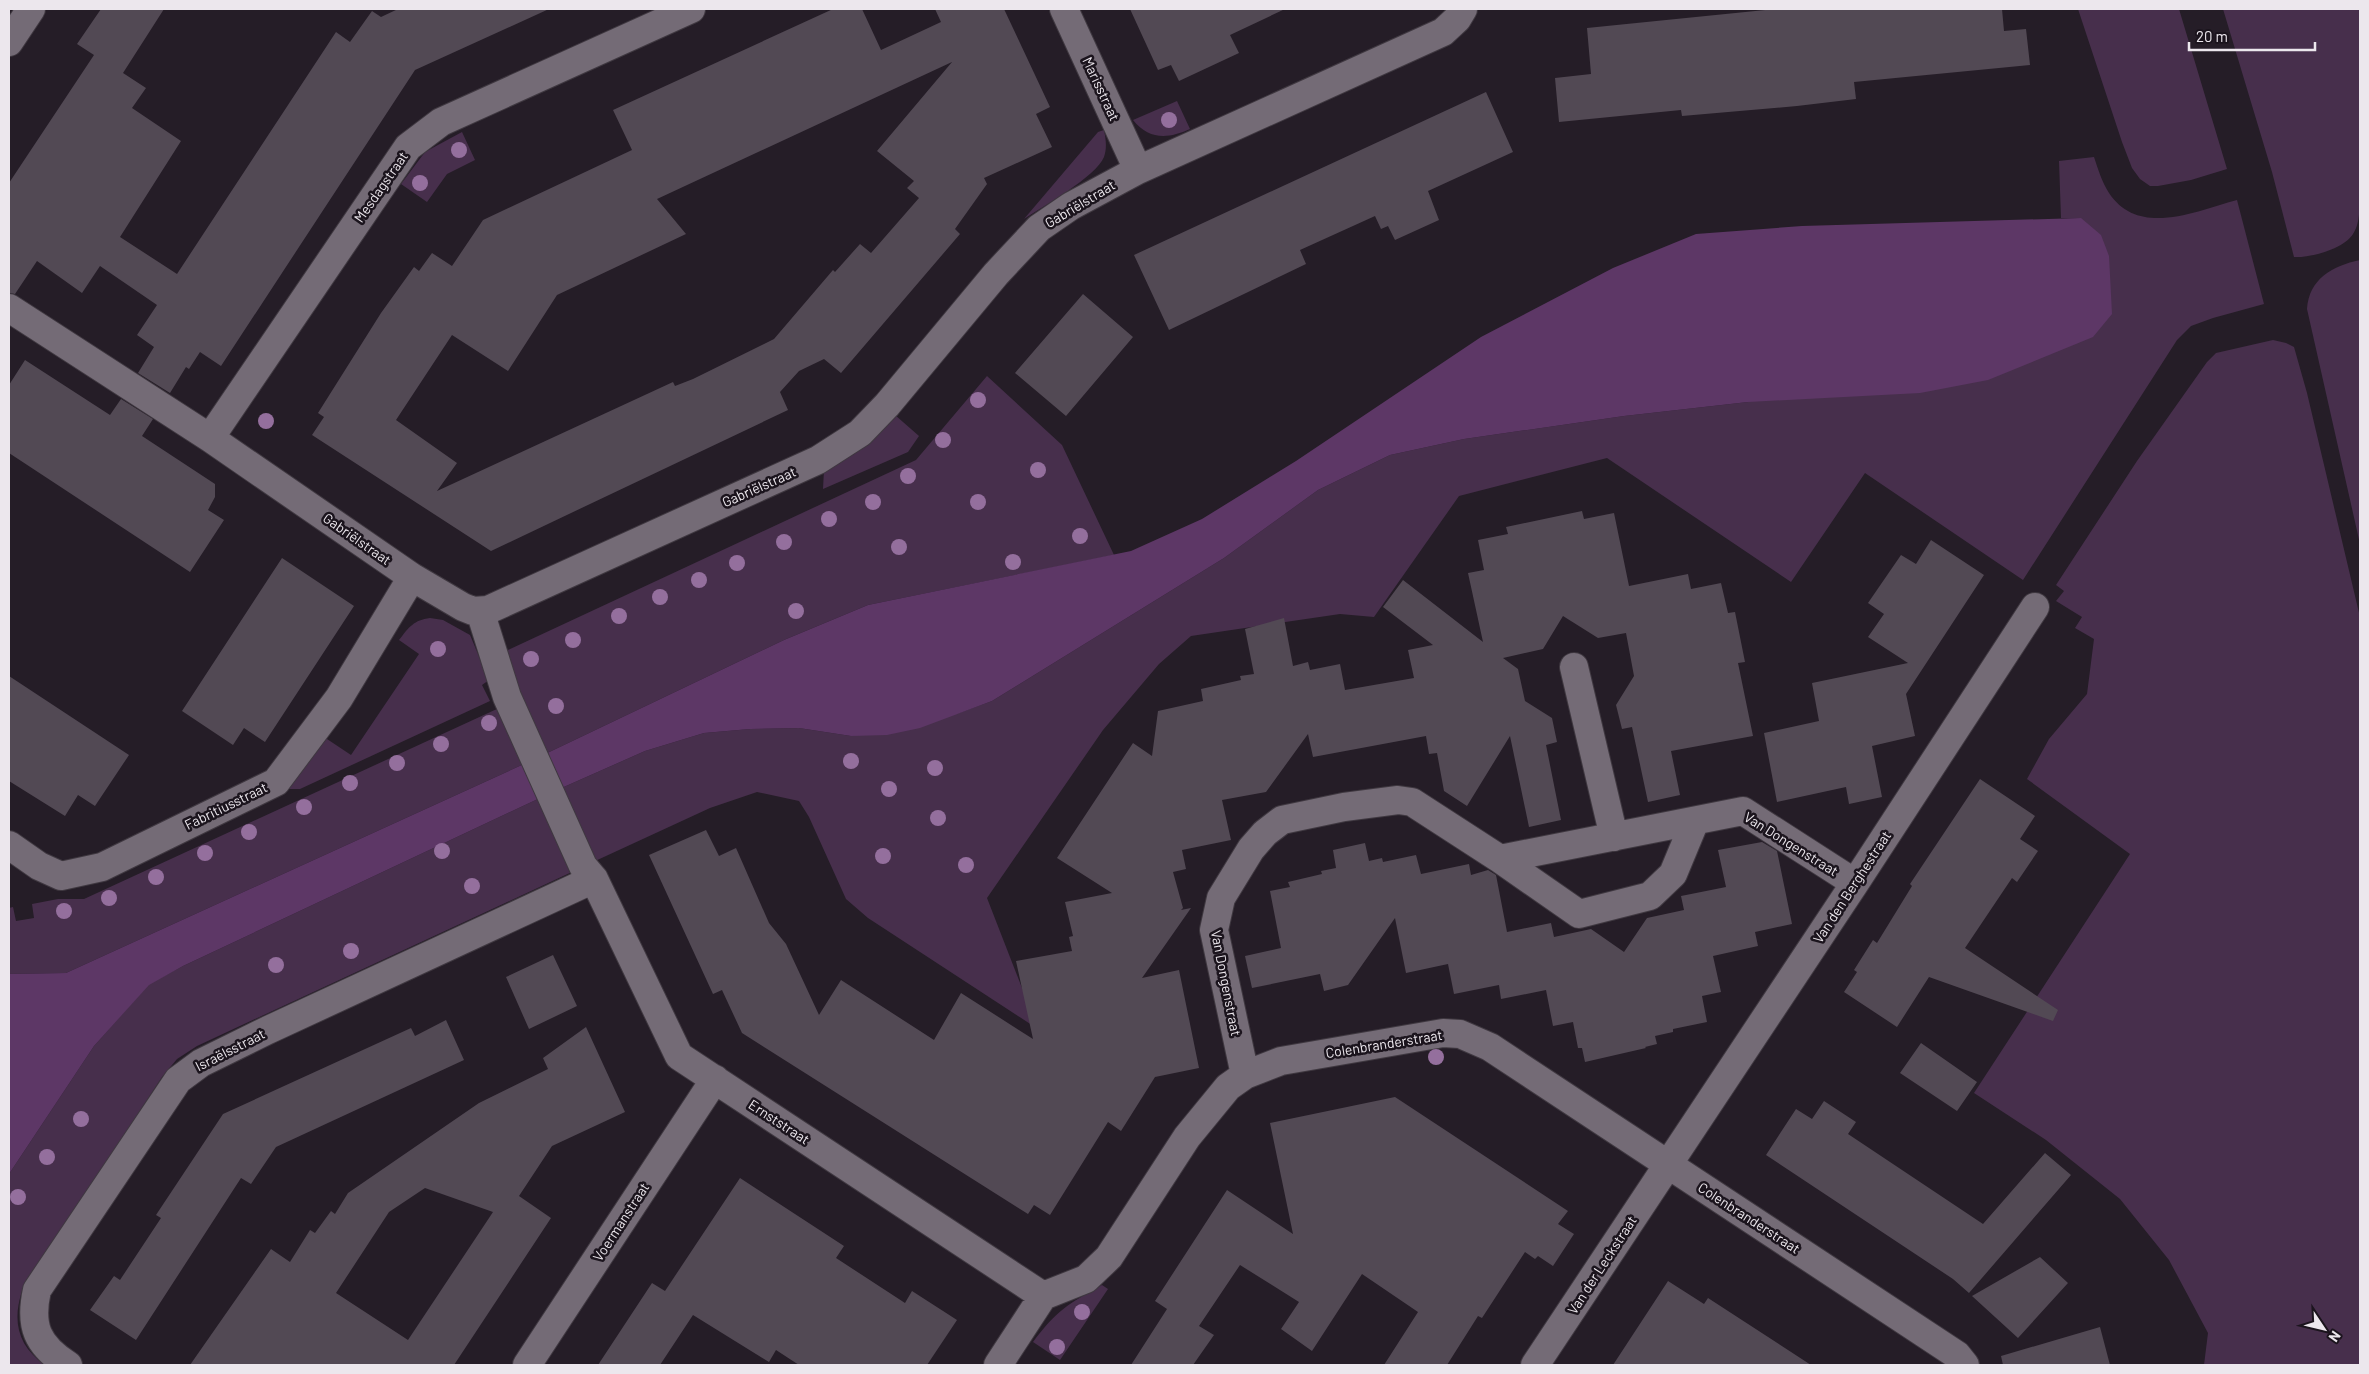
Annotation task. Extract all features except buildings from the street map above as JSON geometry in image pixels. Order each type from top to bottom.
[{"type":"street","points":[[9,42],[31,9]]},
{"type":"street","name":"Mesdagstraat","points":[[210,438],[408,147],[441,122],[691,9]]},
{"type":"street","name":"Marisstraat","points":[[1064,9],[1138,170]]},
{"type":"street","name":"Gabriëlstraat","points":[[9,308],[210,438],[412,577],[464,607],[480,611],[488,610],[818,460],[860,433],[887,405],[996,274],[1038,228],[1071,206],[1138,170],[1443,32],[1463,9]]},
{"type":"street","name":"Fabritiusstraat","points":[[9,845],[39,866],[61,876],[102,867],[276,782],[339,698],[412,577]]},
{"type":"street","name":"Van den Berghestraat","points":[[1668,1164],[1855,884],[2035,607]]},
{"type":"street","name":"Ernststraat","points":[[480,611],[507,697],[562,822],[583,866],[594,879],[680,1056],[1043,1296]]},
{"type":"street","points":[[1574,667],[1614,837]]},
{"type":"street","name":"Van Dongenstraat","points":[[1245,1075],[1214,930],[1221,898],[1251,849],[1265,833],[1282,820],[1344,807],[1398,800],[1412,802],[1428,810],[1579,914],[1650,896],[1673,874],[1695,821]]},
{"type":"street","name":"Van Dongenstraat","points":[[1500,859],[1744,811],[1855,884]]},
{"type":"street","name":"Israëlsstraat","points":[[68,1365],[52,1355],[40,1340],[34,1324],[33,1308],[37,1290],[178,1080],[201,1063],[268,1030],[594,879]]},
{"type":"street","name":"Colenbranderstraat","points":[[1043,1296],[1086,1279],[1109,1257],[1203,1116],[1228,1088],[1245,1075],[1290,1059],[1429,1034],[1460,1034],[1490,1047],[1957,1355],[1965,1365]]},
{"type":"street","name":"Voermanstraat","points":[[527,1365],[715,1079]]},
{"type":"street","name":"Van der Leckstraat","points":[[1539,1364],[1668,1164]]},
{"type":"street","points":[[998,1365],[1043,1296]]},
{"type":"shaded area","points":[[2078,9],[2179,9],[2227,169],[2191,180],[2158,186],[2150,186],[2140,179],[2132,168],[2122,142]]},
{"type":"shaded area","points":[[2223,9],[2360,9],[2359,216],[2353,234],[2335,248],[2309,256],[2294,257],[2272,172]]},
{"type":"shaded area","points":[[1177,101],[1190,129],[1174,135],[1159,136],[1139,127],[1133,120]]},
{"type":"shaded area","points":[[1104,130],[1106,150],[1099,165],[1080,182],[1024,219],[1098,132]]},
{"type":"shaded area","points":[[462,132],[475,160],[447,174],[427,202],[401,184],[425,152]]},
{"type":"shaded area","points":[[2094,157],[2109,193],[2121,207],[2136,215],[2152,218],[2169,218],[2237,200],[2264,304],[2191,326],[2177,340],[2023,580],[1865,473],[1791,582],[1607,458],[1459,496],[1374,617],[1340,614],[1191,636],[1159,664],[1103,730],[987,898],[1038,1029],[868,918],[846,899],[809,817],[799,801],[757,792],[710,808],[593,862],[557,790],[645,751],[704,733],[750,729],[799,728],[851,736],[959,713],[992,701],[1224,558],[1318,490],[1390,455],[1464,439],[1624,416],[1748,402],[2081,218],[2061,218],[2059,161]]},
{"type":"shaded area","points":[[2081,218],[2101,235],[2109,256],[2112,314],[2093,337],[1988,380],[1920,393],[1748,402],[1624,416],[1464,439],[1390,455],[1318,490],[1224,558],[992,701],[920,728],[887,735],[851,736],[799,728],[750,729],[704,733],[645,751],[557,790],[541,756],[784,640],[868,605],[1131,551],[1202,519],[1296,461],[1481,337],[1613,268],[1696,234],[1802,226]]},
{"type":"shaded area","points":[[2360,260],[2360,544],[2307,309],[2312,290],[2317,282],[2331,270]]},
{"type":"shaded area","points":[[2273,340],[2294,347],[2307,393],[2360,617],[2360,1365],[2204,1365],[2208,1333],[2169,1260],[2120,1199],[2046,1140],[1974,1093],[2130,854],[2027,779],[2049,739],[2087,694],[2094,639],[2075,628],[2082,617],[2056,601],[2064,591],[2056,585],[2137,461],[2207,362],[2216,353]]},
{"type":"shaded area","points":[[987,376],[1062,445],[1114,555],[868,605],[784,640],[541,756],[497,655],[916,460]]},
{"type":"shaded area","points":[[895,415],[919,436],[908,452],[823,489],[824,470],[862,447]]},
{"type":"shaded area","points":[[430,618],[443,620],[470,635],[489,680],[482,685],[490,701],[300,789],[288,789],[324,737],[351,755],[419,654],[399,640],[412,625],[420,620]]},
{"type":"shaded area","points":[[499,708],[524,764],[66,973],[9,974],[9,908],[13,907],[16,921],[34,918],[32,904],[58,899],[84,899]]},
{"type":"shaded area","points":[[524,764],[540,798],[183,966],[149,985],[94,1046],[9,1174],[9,974],[66,973]]},
{"type":"shaded area","points":[[540,798],[574,871],[197,1046],[177,1059],[162,1077],[22,1291],[18,1313],[20,1332],[29,1350],[45,1365],[9,1365],[9,1174],[94,1046],[149,984],[183,966]]},
{"type":"shaded area","points":[[1102,1285],[1108,1289],[1060,1360],[1033,1342],[1056,1315],[1080,1297]]}]
